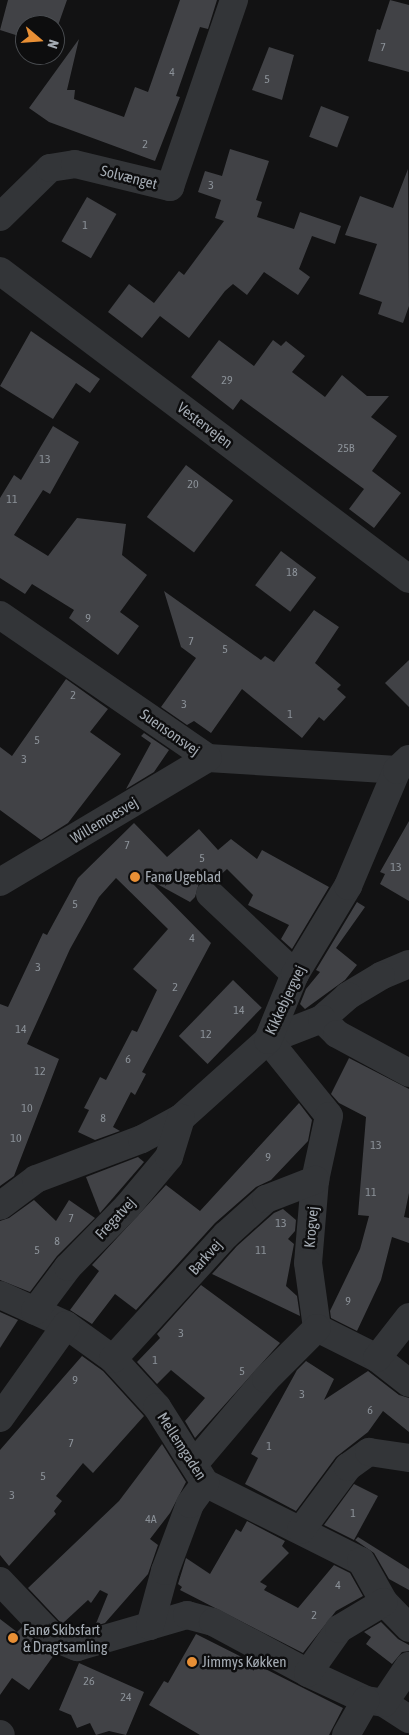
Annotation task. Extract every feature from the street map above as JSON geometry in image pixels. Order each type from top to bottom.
[{"type":"street","name":"Solvænget","points":[[0,217],[50,168],[76,164],[170,187],[234,0]]},
{"type":"street","name":"Vestervejen","points":[[0,271],[409,579]]},
{"type":"street","name":"Suensonsvej","points":[[0,615],[208,758],[403,765]]},
{"type":"street","name":"Willemoesvej","points":[[0,882],[208,758]]},
{"type":"street","name":"Kikkebjergvej","points":[[0,1206],[36,1179],[142,1139],[181,1118],[268,1040],[295,974],[348,886],[403,765]]},
{"type":"street","points":[[210,894],[295,974]]},
{"type":"street","points":[[268,1040],[322,1019],[356,991],[409,964]]},
{"type":"street","points":[[322,1019],[337,1034],[409,1073]]},
{"type":"street","name":"Krogvej","points":[[268,1040],[328,1116],[315,1180],[308,1263],[317,1328]]},
{"type":"street","name":"Fregatvej","points":[[35,1311],[68,1267],[127,1207],[169,1156],[181,1118]]},
{"type":"street","name":"Barkvej","points":[[113,1359],[226,1234],[266,1199],[315,1180]]},
{"type":"street","name":"Mellemgaden","points":[[0,1295],[66,1325],[113,1359],[157,1407],[200,1473],[301,1530],[361,1561],[384,1602],[409,1628]]},
{"type":"street","points":[[377,1358],[409,1317]]},
{"type":"street","points":[[0,1418],[66,1325]]},
{"type":"street","points":[[150,1626],[165,1570],[200,1473],[266,1379],[317,1328],[377,1358],[409,1383]]},
{"type":"street","points":[[301,1530],[348,1467],[369,1452],[409,1458]]},
{"type":"street","points":[[0,1581],[53,1637],[77,1646],[187,1615],[213,1622],[308,1673],[375,1701],[409,1719]]},
{"type":"street","points":[[308,1673],[339,1629],[384,1602]]},
{"type":"street","points":[[346,1735],[375,1701],[409,1666]]},
{"type":"building","points":[[8,0],[67,0],[62,15],[15,15],[15,35],[0,30]]},
{"type":"building","points":[[180,0],[217,0],[208,29],[200,27],[176,96],[180,97],[155,161],[49,122],[29,108],[60,65],[65,65],[65,58],[79,39],[67,90],[75,90],[74,99],[124,117],[135,87],[148,92]]},
{"type":"building","points":[[390,0],[409,5],[409,72],[368,61],[377,29],[380,30]]},
{"type":"building","points":[[269,47],[294,55],[282,100],[252,90]]},
{"type":"building","points":[[321,106],[349,117],[337,148],[309,137]]},
{"type":"building","points":[[230,149],[269,161],[256,200],[262,202],[257,217],[294,229],[300,212],[341,226],[335,244],[312,236],[299,269],[310,277],[298,295],[264,272],[247,295],[233,284],[225,291],[189,338],[160,316],[142,338],[108,312],[129,284],[154,303],[179,271],[184,275],[224,221],[215,218],[221,200],[198,192],[205,171],[222,176]]},
{"type":"building","points":[[408,169],[409,306],[403,323],[378,314],[382,302],[359,294],[377,244],[345,235],[360,196],[393,208]]},
{"type":"building","points":[[87,197],[116,214],[91,258],[62,241]]},
{"type":"building","points":[[31,331],[100,379],[90,393],[76,383],[53,419],[0,386]]},
{"type":"building","points":[[219,340],[254,366],[273,340],[281,346],[286,341],[305,356],[292,372],[325,397],[342,375],[367,396],[389,396],[371,417],[397,436],[372,471],[401,493],[374,528],[349,509],[364,489],[241,399],[233,410],[191,377]]},
{"type":"building","points":[[53,426],[79,442],[50,494],[43,490],[14,535],[48,556],[77,518],[126,524],[122,555],[147,575],[120,612],[139,626],[118,655],[69,618],[74,610],[32,584],[25,594],[0,578],[0,498],[14,475],[21,480]]},
{"type":"building","points":[[186,465],[233,501],[194,552],[147,517]]},
{"type":"building","points":[[281,551],[316,577],[290,612],[255,585]]},
{"type":"building","points":[[164,591],[261,660],[265,656],[274,662],[314,610],[339,627],[315,663],[341,685],[337,689],[346,697],[324,721],[319,717],[302,738],[242,689],[211,733],[194,721],[187,725],[161,707],[196,658],[181,647]]},
{"type":"building","points":[[409,660],[409,707],[385,683]]},
{"type":"building","points":[[66,679],[108,709],[90,732],[121,754],[68,823],[41,840],[0,810],[0,747],[12,756]]},
{"type":"building","points":[[144,733],[169,750],[154,772],[126,789],[151,743],[141,736]]},
{"type":"building","points":[[409,821],[409,901],[380,884],[385,874],[380,872]]},
{"type":"building","points":[[134,823],[167,857],[199,829],[218,850],[231,839],[257,859],[262,850],[329,887],[292,949],[281,939],[289,925],[248,905],[253,895],[227,869],[215,880],[199,883],[195,897],[190,902],[148,879],[211,943],[142,1072],[146,1074],[135,1095],[131,1092],[113,1127],[120,1131],[95,1140],[78,1132],[89,1110],[84,1108],[100,1077],[106,1080],[132,1030],[137,1032],[157,990],[133,969],[168,929],[116,878],[99,897],[70,949],[27,1044],[59,1059],[14,1176],[0,1186],[0,1004],[8,1007],[43,933],[47,935],[78,878]]},
{"type":"building","points":[[357,902],[365,907],[336,948],[357,965],[345,980],[305,1009],[300,1004],[306,989],[320,972],[316,970]]},
{"type":"building","points":[[233,980],[262,1008],[208,1064],[179,1036]]},
{"type":"building","points":[[349,1058],[409,1089],[409,1193],[404,1217],[409,1218],[409,1243],[392,1237],[381,1280],[357,1331],[331,1318],[330,1311],[360,1249],[369,1216],[358,1215],[366,1117],[339,1103],[331,1094]]},
{"type":"building","points":[[299,1103],[312,1120],[308,1141],[271,1180],[256,1187],[215,1223],[136,1310],[115,1294],[92,1324],[70,1310],[99,1271],[92,1265],[166,1185],[200,1211]]},
{"type":"building","points":[[138,1157],[144,1162],[100,1213],[86,1177]]},
{"type":"building","points":[[34,1200],[56,1221],[69,1200],[95,1218],[57,1256],[30,1292],[0,1280],[0,1221],[9,1218]]},
{"type":"building","points":[[283,1209],[296,1220],[295,1231],[288,1239],[294,1244],[286,1286],[297,1296],[300,1316],[212,1274],[237,1246],[274,1213]]},
{"type":"building","points":[[201,1285],[280,1343],[195,1438],[185,1421],[205,1398],[171,1370],[157,1384],[137,1362],[160,1338],[157,1334]]},
{"type":"building","points":[[0,1312],[18,1320],[0,1348]]},
{"type":"building","points":[[82,1356],[103,1371],[144,1416],[93,1473],[83,1463],[56,1496],[62,1501],[54,1511],[56,1514],[9,1566],[0,1555],[0,1450]]},
{"type":"building","points":[[306,1361],[334,1379],[324,1400],[368,1371],[399,1395],[409,1398],[409,1432],[383,1411],[368,1432],[336,1457],[296,1511],[245,1484],[258,1458],[251,1454],[297,1370]]},
{"type":"building","points":[[162,1444],[186,1482],[170,1513],[150,1539],[158,1545],[148,1574],[105,1623],[95,1626],[108,1594],[100,1590],[91,1603],[88,1600],[62,1624],[28,1588],[119,1501]]},
{"type":"building","points":[[354,1484],[378,1496],[354,1540],[324,1525]]},
{"type":"building","points":[[247,1521],[285,1541],[282,1546],[289,1553],[260,1582],[267,1586],[264,1590],[298,1608],[334,1565],[350,1573],[363,1596],[336,1611],[303,1653],[180,1590],[182,1587],[178,1584],[186,1558],[210,1574],[236,1529],[241,1532]]},
{"type":"building","points":[[358,1537],[409,1569],[409,1590],[389,1579],[374,1553],[355,1540]]},
{"type":"building","name":"Fanø Skibsfart & Dragtsamling","points":[[0,1619],[17,1632],[22,1627],[42,1648],[54,1655],[29,1690],[12,1678],[0,1695]]},
{"type":"building","points":[[381,1622],[398,1639],[409,1645],[409,1651],[402,1652],[392,1664],[366,1644],[371,1637],[364,1632]]},
{"type":"building","points":[[196,1634],[343,1708],[329,1735],[200,1735],[149,1705],[164,1681],[168,1683]]},
{"type":"building","points":[[79,1663],[144,1692],[126,1735],[109,1731],[96,1735],[90,1723],[77,1728],[71,1715],[59,1710]]},
{"type":"place","name":"Fanø Ugeblad","points":[[135,877]]},
{"type":"place","name":"Fanø Skibsfart & Dragtsamling","points":[[13,1638]]},
{"type":"place","name":"Jimmys Køkken","points":[[192,1662]]}]
